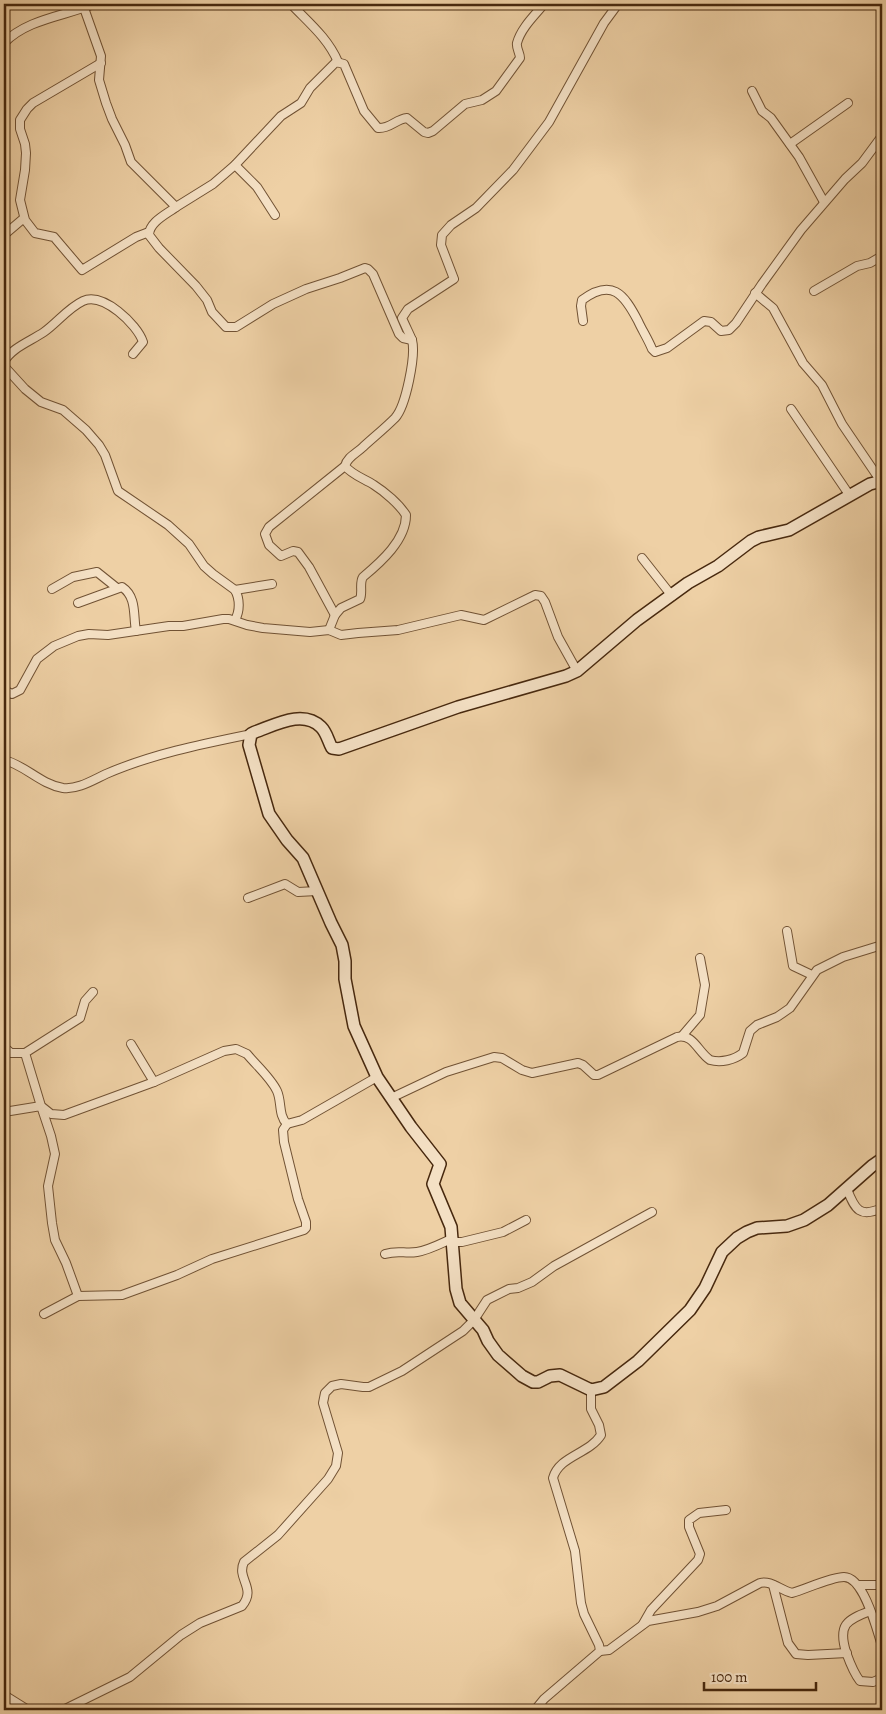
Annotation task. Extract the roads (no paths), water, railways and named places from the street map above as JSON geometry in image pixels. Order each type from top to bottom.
[{"type":"street","points":[[4,43],[19,31],[30,26],[94,4]]},
{"type":"street","points":[[291,4],[314,26],[334,53],[338,62]]},
{"type":"street","points":[[101,63],[33,103],[20,120],[20,129],[26,153],[20,200],[24,218],[35,233],[54,237],[82,270],[136,237],[148,232],[155,223],[176,207],[213,184],[235,166],[282,116],[301,103],[310,88],[330,66],[338,62],[344,64],[364,112],[378,128],[388,127],[399,120],[408,118],[424,132],[430,133],[465,104],[490,95],[502,84],[520,58],[517,46],[527,25],[544,4]]},
{"type":"street","points":[[335,615],[309,567],[298,552],[292,551],[283,555],[278,554],[269,545],[265,534],[268,527],[345,466],[349,459],[396,417],[401,409],[409,384],[413,348],[412,340],[402,318],[408,310],[454,279],[441,245],[442,235],[451,225],[476,208],[513,170],[549,122],[604,23],[618,4]]},
{"type":"street","points":[[84,8],[101,56],[100,80],[106,103],[126,145],[131,162],[176,207]]},
{"type":"street","points":[[752,90],[762,111],[771,118],[790,144],[824,202]]},
{"type":"street","points":[[790,144],[848,103]]},
{"type":"street","points":[[583,321],[582,300],[607,288],[617,291],[628,301],[652,349],[658,352],[667,348],[704,321],[711,322],[721,331],[729,330],[736,324],[784,251],[824,202],[862,163],[882,136]]},
{"type":"street","points":[[235,166],[257,187],[275,215]]},
{"type":"street","points":[[4,234],[24,218]]},
{"type":"street","points":[[148,232],[159,248],[208,300],[212,312],[226,327],[236,327],[273,304],[306,289],[365,268],[373,274],[399,334],[403,338],[412,340]]},
{"type":"street","points":[[814,291],[857,266],[870,263],[882,256]]},
{"type":"street","points":[[4,760],[46,783],[63,788],[71,788],[129,764],[200,744],[251,734],[303,718],[312,720],[321,727],[332,748],[339,749],[458,707],[566,676],[577,670],[637,620],[688,583],[718,566],[751,541],[759,537],[789,530],[870,484],[881,480],[842,424],[822,385],[803,364],[773,308],[755,293]]},
{"type":"street","points":[[4,362],[6,357],[13,351],[44,332],[75,306],[91,299],[104,303],[116,310],[139,333],[143,342],[133,354]]},
{"type":"street","points":[[4,366],[25,389],[41,402],[63,410],[86,430],[105,454],[118,491],[168,525],[189,544],[204,566],[236,590],[239,606],[238,615],[235,620]]},
{"type":"street","points":[[791,409],[850,496]]},
{"type":"street","points":[[329,630],[335,615],[341,608],[360,599],[362,595],[361,580],[394,546],[404,528],[406,520],[406,515],[402,509],[391,499],[376,486],[351,472],[345,466]]},
{"type":"street","points":[[642,558],[672,596]]},
{"type":"street","points":[[52,589],[73,577],[97,572],[117,588]]},
{"type":"street","points":[[236,590],[272,584]]},
{"type":"street","points":[[78,603],[122,587],[130,595],[134,608],[136,631]]},
{"type":"street","points":[[4,690],[8,693],[16,693],[28,677],[34,662],[61,643],[84,635],[108,635],[223,619],[235,620],[247,625],[263,628],[310,632],[329,630],[341,635],[398,630],[460,615],[484,620],[536,595],[541,596],[545,602],[558,637],[577,670]]},
{"type":"street","points":[[251,734],[249,745],[269,814],[287,840],[304,858],[342,946],[345,961],[344,979],[354,1026],[377,1077],[410,1127],[440,1164],[434,1190],[447,1215],[451,1228],[460,1303],[483,1330],[498,1355],[528,1380],[538,1382],[550,1376],[560,1375],[591,1390],[604,1387],[638,1361],[690,1310],[705,1288],[722,1252],[737,1238],[757,1228],[795,1224],[828,1206],[882,1159]]},
{"type":"street","points":[[248,898],[285,884],[300,893],[317,891]]},
{"type":"street","points":[[787,931],[793,966],[812,975]]},
{"type":"street","points":[[391,1098],[446,1072],[494,1058],[502,1058],[522,1070],[532,1072],[578,1064],[583,1065],[594,1075],[598,1076],[677,1036],[687,1036],[710,1060],[724,1061],[738,1057],[743,1053],[750,1031],[756,1025],[777,1017],[790,1008],[812,975],[826,964],[882,945]]},
{"type":"street","points":[[682,1036],[700,1015],[705,985],[700,958]]},
{"type":"street","points":[[4,1048],[11,1053],[25,1053],[80,1018],[85,1001],[93,992]]},
{"type":"street","points":[[131,1044],[154,1082]]},
{"type":"street","points":[[4,1112],[40,1106],[51,1114],[64,1115],[154,1082],[206,1058],[236,1049],[247,1054],[277,1091],[281,1115],[287,1124]]},
{"type":"street","points":[[25,1053],[55,1154],[48,1186],[55,1240],[78,1296]]},
{"type":"street","points":[[44,1314],[78,1296],[122,1295],[177,1275],[212,1259],[304,1230],[306,1222],[298,1200],[283,1130],[287,1124],[302,1120],[377,1077]]},
{"type":"street","points":[[847,1189],[853,1204],[861,1210],[872,1212],[882,1208]]},
{"type":"street","points":[[63,1710],[130,1677],[181,1635],[200,1623],[242,1606],[246,1601],[248,1590],[242,1573],[244,1562],[284,1528],[328,1479],[336,1466],[338,1453],[323,1403],[323,1397],[332,1386],[341,1384],[362,1387],[381,1382],[425,1357],[463,1331],[474,1320],[487,1300],[509,1289],[518,1288],[532,1282],[554,1266],[652,1212]]},
{"type":"street","points":[[451,1239],[455,1242],[462,1242],[504,1232],[526,1220]]},
{"type":"street","points":[[385,1254],[400,1251],[416,1252],[451,1239]]},
{"type":"street","points":[[591,1390],[591,1409],[598,1424],[600,1435],[592,1446],[558,1467],[553,1478],[572,1537],[581,1603],[600,1651]]},
{"type":"street","points":[[642,1625],[651,1610],[698,1560],[700,1554],[689,1527],[689,1520],[699,1513],[726,1510]]},
{"type":"street","points":[[535,1710],[544,1699],[600,1651],[610,1650],[642,1625],[654,1620],[680,1616],[717,1606],[760,1583],[768,1582],[792,1593],[844,1577],[849,1578],[858,1585],[870,1611],[882,1646]]},
{"type":"street","points":[[773,1584],[784,1629],[793,1651],[800,1655],[847,1652]]},
{"type":"street","points":[[858,1585],[880,1586],[882,1588]]},
{"type":"street","points":[[870,1611],[854,1617],[844,1627],[842,1631],[843,1640],[851,1666],[860,1681],[873,1682],[882,1678]]},
{"type":"street","points":[[4,1695],[28,1710]]}]
